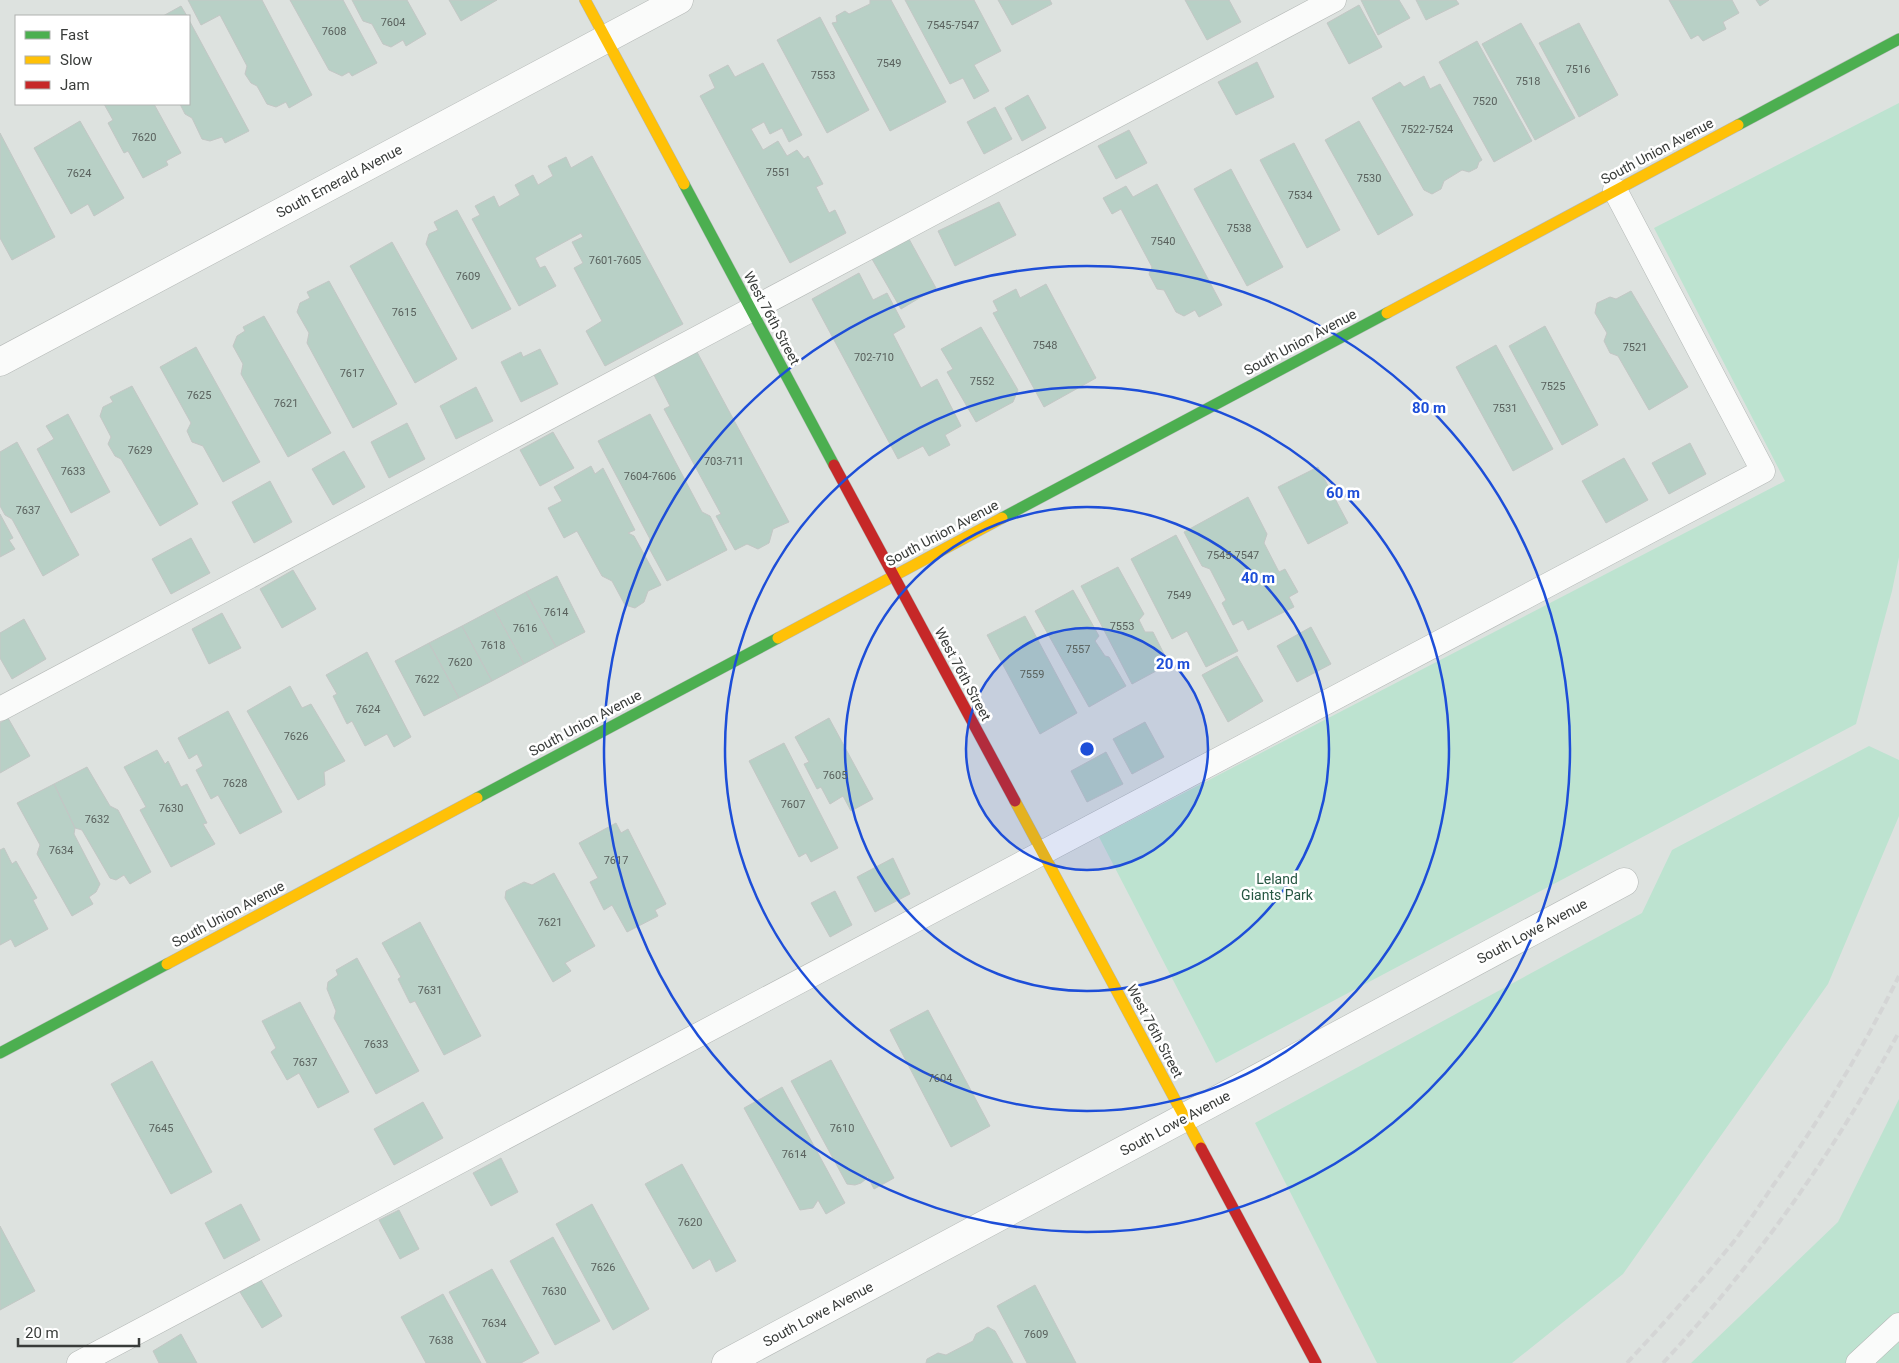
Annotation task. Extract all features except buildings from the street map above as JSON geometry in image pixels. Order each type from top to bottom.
[{"type":"street","name":"West 76th Street","points":[[585,0],[1316,1363]]},
{"type":"street","name":"South Emerald Avenue","points":[[0,362],[679,0]]},
{"type":"street","name":"South Union Avenue","points":[[0,1053],[1899,40]]},
{"type":"street","name":"South Lowe Avenue","points":[[726,1363],[1624,882]]},
{"type":"lane","points":[[0,709],[1334,0]]},
{"type":"lane","points":[[79,1363],[1763,471],[1615,190]]},
{"type":"lane","points":[[1858,1363],[1899,1325]]},
{"type":"green space","name":"Leland Giants Park","points":[[1899,103],[1899,557],[1892,591],[1856,724],[1216,1063],[1099,837],[1785,481],[1654,228]]},
{"type":"green space","points":[[1869,746],[1899,760],[1899,816],[1828,984],[1623,1274],[1512,1363],[1377,1363],[1255,1123],[1642,913],[1672,850]]},
{"type":"green space","points":[[1899,1099],[1899,1363],[1691,1363],[1838,1222]]},
{"type":"railway","points":[[1627,1363],[1709,1271],[1749,1221],[1840,1084],[1899,976]]},
{"type":"railway","points":[[1663,1363],[1730,1286],[1792,1205],[1848,1120],[1899,1032]]},
{"type":"traffic: fast","points":[[1738,125],[1899,39]]},
{"type":"traffic: fast","points":[[684,184],[834,465]]},
{"type":"traffic: fast","points":[[1002,518],[1387,313]]},
{"type":"traffic: fast","points":[[477,798],[778,638]]},
{"type":"traffic: fast","points":[[0,1053],[167,964]]},
{"type":"traffic: slow","points":[[585,0],[684,184]]},
{"type":"traffic: slow","points":[[1387,313],[1738,125]]},
{"type":"traffic: slow","points":[[778,638],[1002,518]]},
{"type":"traffic: slow","points":[[167,964],[477,798]]},
{"type":"traffic: slow","points":[[1015,801],[1201,1148]]},
{"type":"traffic: jam","points":[[834,465],[1015,801]]},
{"type":"traffic: jam","points":[[1201,1148],[1316,1363]]}]
